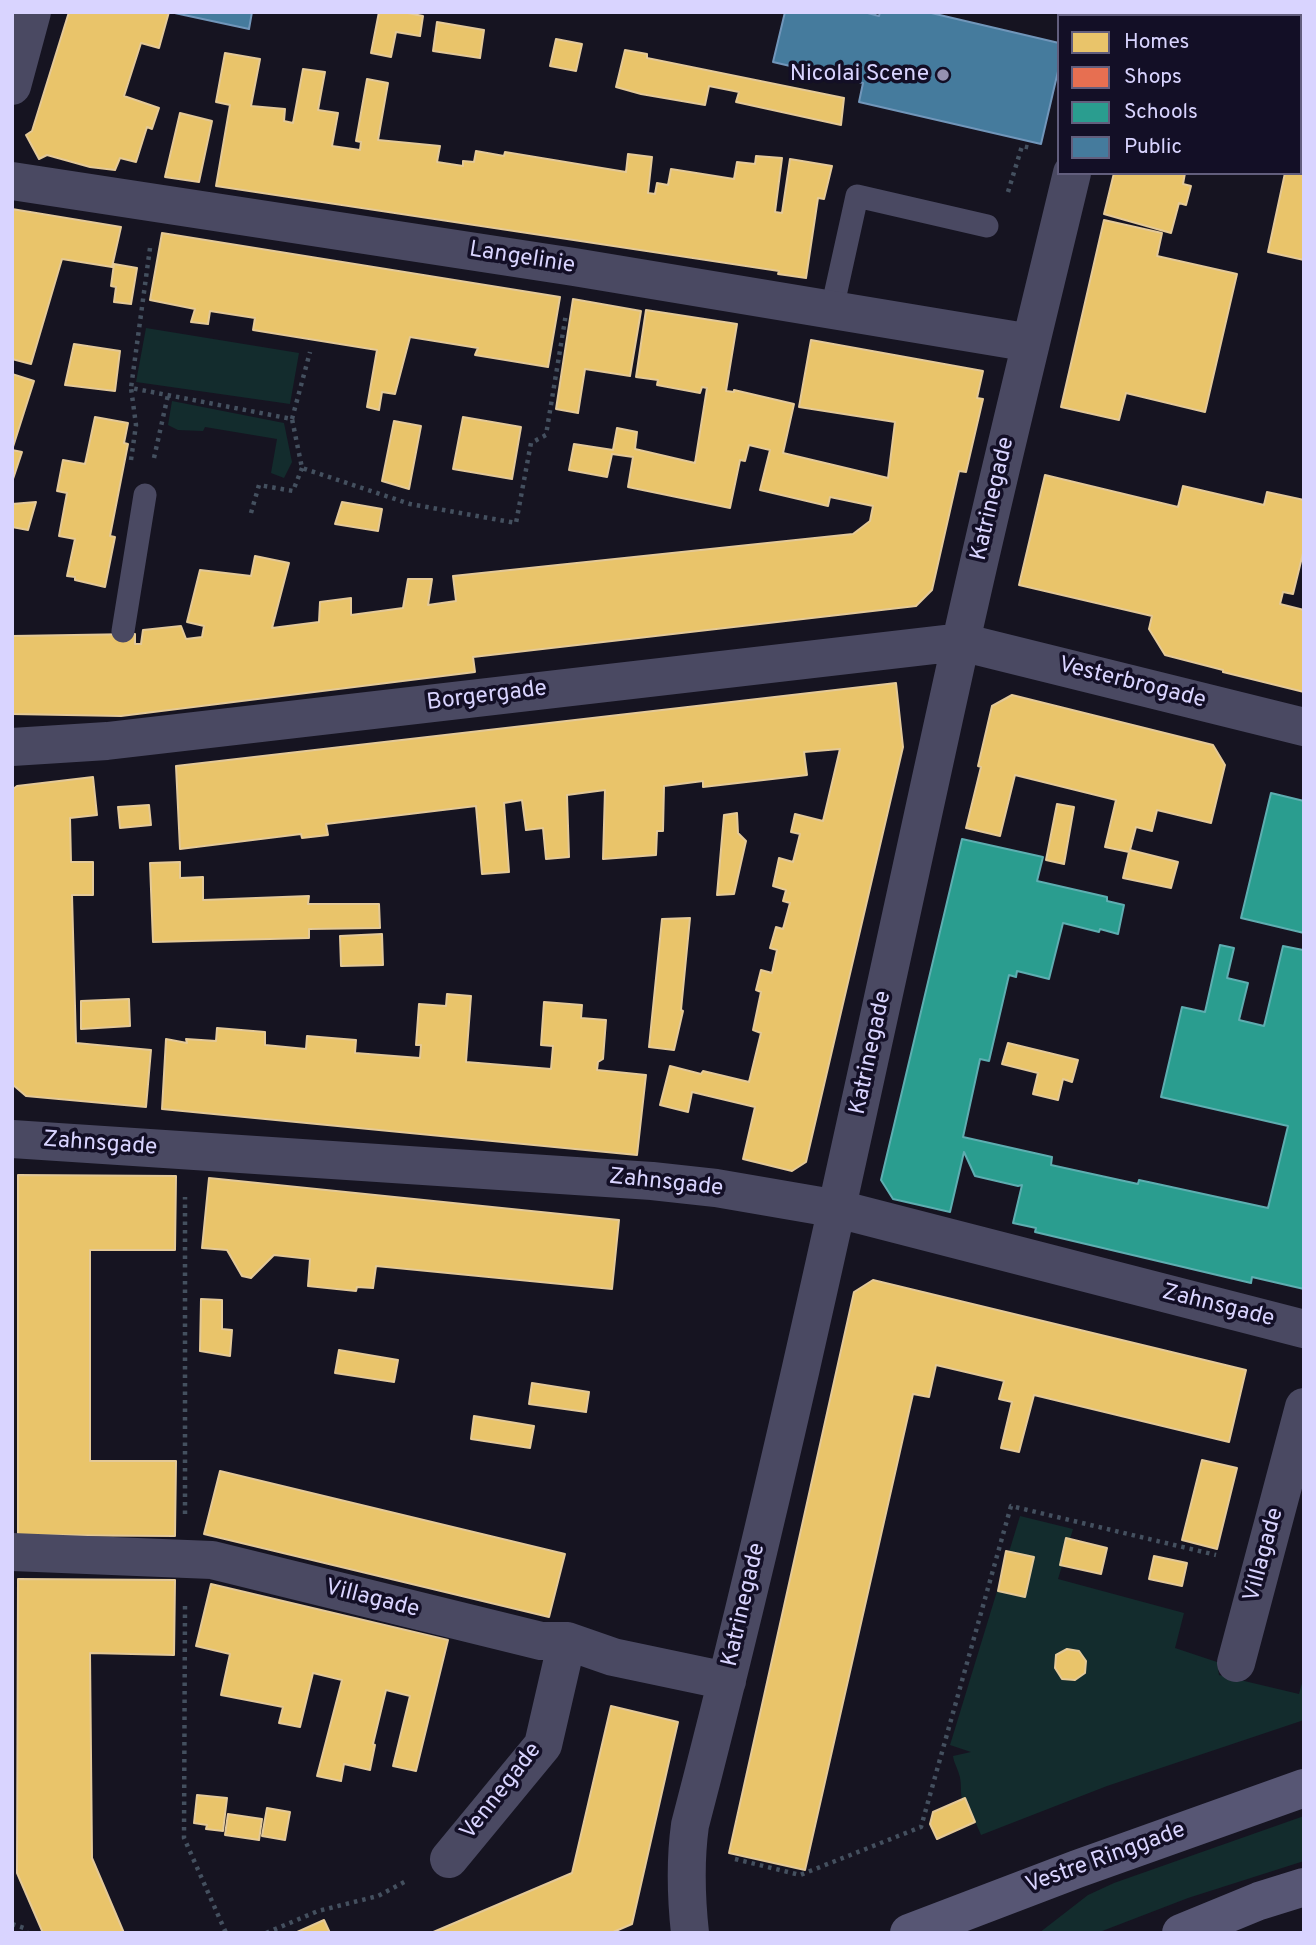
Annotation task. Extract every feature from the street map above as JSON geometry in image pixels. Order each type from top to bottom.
[{"type":"main road","name":"Vestre Ringgade","points":[[909,1933],[1077,1869],[1304,1788]]},
{"type":"main road","points":[[1181,1933],[1259,1901],[1304,1887]]},
{"type":"street","points":[[12,86],[32,12]]},
{"type":"street","name":"Katrinegade","points":[[690,1933],[686,1889],[690,1825],[727,1681],[838,1209],[961,642],[1072,175]]},
{"type":"street","name":"Langelinie","points":[[12,181],[574,267],[1031,343]]},
{"type":"street","name":"Vesterbrogade","points":[[961,642],[1304,727]]},
{"type":"street","name":"Borgergade","points":[[12,747],[109,730],[961,642]]},
{"type":"street","name":"Zahnsgade","points":[[12,1139],[652,1181],[716,1188],[838,1209],[1304,1329]]},
{"type":"street","name":"Villagade","points":[[1236,1663],[1304,1407]]},
{"type":"street","name":"Villagade","points":[[12,1552],[212,1560],[541,1641],[567,1641],[613,1657],[727,1681]]},
{"type":"street","name":"Vennegade","points":[[449,1858],[543,1745],[567,1641]]},
{"type":"lane","points":[[832,309],[857,196],[987,226]]},
{"type":"lane","points":[[123,631],[145,495]]},
{"type":"path","points":[[987,226],[999,220],[1022,146],[1034,149]]},
{"type":"path","points":[[156,202],[131,388],[136,425],[126,490],[145,495],[168,396]]},
{"type":"path","points":[[302,468],[410,504],[516,523],[531,443],[546,435],[574,267]]},
{"type":"path","points":[[251,513],[259,485],[293,491],[302,468],[292,419],[310,352]]},
{"type":"path","points":[[131,388],[292,419]]},
{"type":"path","points":[[687,1848],[800,1875],[921,1826],[1011,1506],[1262,1565]]},
{"type":"path","points":[[266,1933],[318,1911],[378,1896],[449,1858]]},
{"type":"path","points":[[12,1924],[24,1928],[27,1933]]},
{"type":"green space","points":[[146,328],[299,353],[290,404],[136,382]]},
{"type":"green space","points":[[172,401],[284,423],[292,462],[284,478],[271,473],[277,439],[205,427],[203,431],[178,430],[168,425]]},
{"type":"green space","points":[[1020,1516],[1073,1529],[1058,1579],[1184,1613],[1175,1648],[1217,1662],[1219,1675],[1299,1694],[1304,1676],[1304,1720],[1107,1786],[981,1835],[965,1798],[962,1799],[960,1777],[953,1756],[971,1752],[950,1745]]},
{"type":"green space","points":[[1304,1816],[1304,1861],[1188,1898],[1097,1933],[1039,1933],[1088,1895],[1114,1883]]},
{"type":"building: Homes","points":[[69,12],[169,12],[159,48],[141,43],[124,96],[159,108],[152,129],[147,127],[136,162],[120,158],[115,170],[90,167],[47,155],[39,159],[26,135],[32,131]]},
{"type":"building: Homes","points":[[379,12],[403,12],[423,16],[420,36],[396,32],[391,57],[371,53]]},
{"type":"building: Homes","points":[[437,22],[484,30],[480,58],[433,51]]},
{"type":"building: Homes","points":[[556,39],[582,44],[576,71],[550,66]]},
{"type":"building: Homes","points":[[625,50],[647,54],[647,58],[844,98],[841,125],[736,102],[739,92],[709,86],[705,105],[616,87]]},
{"type":"building: Homes","points":[[225,53],[260,59],[251,106],[285,109],[284,121],[293,123],[303,69],[325,72],[318,110],[338,113],[332,146],[360,150],[361,142],[356,141],[367,79],[388,83],[378,140],[440,146],[437,162],[463,166],[463,161],[474,162],[476,151],[504,156],[505,152],[626,172],[628,154],[652,157],[648,193],[655,194],[657,183],[668,185],[671,169],[734,179],[737,162],[755,164],[756,156],[782,158],[775,212],[782,213],[790,159],[832,166],[824,199],[818,198],[806,278],[778,274],[779,271],[216,186],[230,105],[216,102]]},
{"type":"building: Homes","points":[[180,113],[212,121],[199,182],[165,177]]},
{"type":"building: Homes","points":[[1304,172],[1304,260],[1268,252],[1285,175],[1302,175]]},
{"type":"building: Homes","points":[[1114,175],[1185,175],[1183,184],[1191,186],[1186,205],[1179,203],[1171,233],[1104,214]]},
{"type":"building: Homes","points":[[12,209],[121,227],[112,267],[62,259],[31,364],[12,359]]},
{"type":"building: Homes","points":[[1104,220],[1162,233],[1157,256],[1237,274],[1205,412],[1126,393],[1119,420],[1061,407]]},
{"type":"building: Homes","points":[[162,233],[560,297],[548,367],[475,355],[478,348],[410,337],[395,394],[382,392],[379,410],[367,407],[377,350],[253,330],[255,318],[210,311],[208,324],[191,322],[195,309],[150,300]]},
{"type":"building: Homes","points":[[114,264],[137,268],[131,304],[114,302],[116,287],[111,286]]},
{"type":"building: Homes","points":[[573,299],[641,311],[630,376],[585,369],[578,413],[556,409]]},
{"type":"building: Homes","points":[[646,310],[737,324],[726,391],[734,390],[794,404],[783,453],[888,478],[895,422],[799,407],[811,340],[983,371],[977,398],[983,399],[966,472],[959,471],[932,590],[916,606],[473,657],[475,672],[121,716],[12,714],[12,636],[135,634],[135,644],[141,644],[143,630],[181,626],[186,639],[202,637],[204,626],[187,622],[200,570],[251,576],[255,556],[289,563],[272,628],[319,622],[320,602],[351,598],[351,615],[403,608],[408,579],[432,579],[428,605],[456,601],[453,576],[853,534],[870,521],[873,506],[830,497],[828,506],[760,490],[770,450],[749,445],[745,461],[740,460],[730,508],[628,487],[633,457],[612,454],[607,477],[569,470],[574,444],[613,450],[617,428],[637,432],[635,449],[695,463],[707,388],[702,387],[700,393],[657,385],[658,380],[636,377]]},
{"type":"building: Homes","points":[[74,344],[120,351],[115,391],[65,385]]},
{"type":"building: Homes","points":[[12,374],[34,381],[12,450]]},
{"type":"building: Homes","points":[[95,417],[128,423],[124,443],[128,444],[110,536],[115,537],[105,587],[67,576],[75,539],[59,536],[67,493],[57,491],[63,460],[85,464]]},
{"type":"building: Homes","points":[[463,417],[521,427],[512,479],[453,469]]},
{"type":"building: Homes","points":[[394,421],[421,426],[409,489],[382,481]]},
{"type":"building: Homes","points":[[12,450],[22,452],[13,479],[12,479]]},
{"type":"building: Homes","points":[[1045,475],[1178,507],[1183,486],[1264,505],[1267,492],[1304,500],[1304,549],[1293,594],[1283,592],[1280,604],[1304,610],[1304,692],[1165,655],[1149,629],[1152,616],[1019,585]]},
{"type":"building: Homes","points":[[36,502],[28,530],[12,527],[12,504]]},
{"type":"building: Homes","points":[[342,502],[382,509],[378,531],[335,524]]},
{"type":"building: Homes","points":[[896,683],[903,747],[806,1162],[792,1171],[743,1159],[755,1107],[692,1092],[688,1112],[660,1105],[670,1066],[749,1082],[761,1033],[753,1030],[761,992],[756,990],[761,970],[772,973],[777,950],[770,948],[776,927],[783,929],[790,903],[783,901],[786,890],[773,886],[779,858],[793,862],[800,834],[791,832],[795,814],[823,821],[840,749],[804,752],[807,775],[703,787],[703,781],[664,786],[663,831],[657,831],[656,855],[603,859],[605,790],[567,795],[569,857],[546,859],[543,828],[526,830],[522,800],[504,803],[509,872],[482,874],[476,806],[326,824],[328,835],[302,838],[301,834],[180,849],[176,766]]},
{"type":"building: Homes","points":[[1012,695],[1213,745],[1225,765],[1211,823],[1157,810],[1152,831],[1136,827],[1130,850],[1178,862],[1171,888],[1123,878],[1129,852],[1105,847],[1116,800],[1015,775],[1000,836],[966,828],[992,706]]},
{"type":"building: Homes","points":[[93,777],[97,815],[70,818],[71,862],[93,862],[93,895],[72,895],[76,1043],[151,1050],[146,1107],[26,1096],[12,1084],[12,790],[17,786]]},
{"type":"building: Homes","points":[[1057,804],[1074,807],[1064,864],[1046,860]]},
{"type":"building: Homes","points":[[149,805],[151,825],[120,828],[118,807]]},
{"type":"building: Homes","points":[[737,813],[738,833],[746,841],[734,894],[717,895],[724,815]]},
{"type":"building: Homes","points":[[180,862],[180,878],[203,877],[203,900],[309,896],[308,904],[379,904],[380,928],[309,929],[309,938],[153,942],[150,863]]},
{"type":"building: Homes","points":[[690,918],[683,1011],[674,1050],[649,1047],[662,919]]},
{"type":"building: Homes","points":[[382,934],[383,965],[341,966],[340,936]]},
{"type":"building: Homes","points":[[447,994],[471,996],[466,1062],[551,1069],[553,1046],[541,1045],[544,1002],[582,1005],[581,1018],[606,1020],[603,1059],[598,1062],[597,1070],[646,1075],[637,1155],[162,1109],[166,1039],[187,1043],[186,1039],[216,1041],[217,1028],[265,1032],[265,1045],[306,1049],[307,1036],[356,1040],[355,1053],[420,1058],[421,1045],[416,1045],[419,1004],[446,1006]]},
{"type":"building: Homes","points":[[129,999],[130,1026],[81,1029],[81,1001]]},
{"type":"building: Homes","points":[[1008,1043],[1078,1060],[1072,1082],[1063,1079],[1058,1100],[1033,1094],[1038,1073],[1002,1064]]},
{"type":"building: Homes","points":[[18,1175],[176,1176],[175,1250],[90,1250],[90,1461],[176,1461],[175,1536],[18,1535]]},
{"type":"building: Homes","points":[[209,1178],[619,1220],[612,1289],[376,1266],[373,1288],[357,1287],[356,1291],[308,1286],[310,1259],[274,1255],[251,1278],[242,1276],[227,1250],[202,1248]]},
{"type":"building: Homes","points":[[873,1280],[1246,1370],[1229,1442],[1034,1395],[1019,1452],[1001,1448],[1012,1402],[999,1399],[1004,1381],[936,1365],[929,1397],[913,1394],[805,1870],[729,1853],[854,1292]]},
{"type":"building: Homes","points":[[201,1299],[222,1300],[222,1329],[232,1330],[230,1356],[200,1351]]},
{"type":"building: Homes","points":[[339,1350],[398,1360],[394,1382],[335,1373]]},
{"type":"building: Homes","points":[[532,1383],[589,1392],[586,1412],[529,1404]]},
{"type":"building: Homes","points":[[474,1416],[534,1426],[530,1448],[471,1439]]},
{"type":"building: Homes","points":[[1202,1460],[1237,1468],[1217,1549],[1182,1540]]},
{"type":"building: Homes","points":[[220,1471],[565,1554],[549,1617],[204,1534]]},
{"type":"building: Homes","points":[[1066,1538],[1107,1548],[1101,1574],[1060,1565]]},
{"type":"building: Homes","points":[[1006,1551],[1034,1557],[1025,1597],[998,1591]]},
{"type":"building: Homes","points":[[1154,1556],[1187,1563],[1182,1586],[1149,1579]]},
{"type":"building: Homes","points":[[18,1579],[175,1580],[174,1655],[90,1653],[92,1858],[124,1933],[43,1933],[17,1873]]},
{"type":"building: Homes","points":[[211,1584],[448,1640],[416,1771],[393,1766],[410,1696],[386,1690],[373,1744],[375,1745],[370,1770],[344,1764],[341,1781],[317,1776],[342,1680],[313,1673],[300,1727],[279,1723],[283,1707],[221,1695],[230,1654],[196,1646]]},
{"type":"building: Homes","points":[[1067,1649],[1079,1651],[1086,1661],[1085,1673],[1075,1680],[1062,1679],[1055,1668],[1056,1655]]},
{"type":"building: Homes","points":[[611,1706],[678,1722],[632,1924],[611,1933],[431,1933],[572,1873]]},
{"type":"building: Homes","points":[[197,1795],[227,1798],[223,1831],[206,1829],[207,1825],[194,1823]]},
{"type":"building: Homes","points":[[965,1798],[975,1822],[937,1839],[930,1824],[933,1812]]},
{"type":"building: Homes","points":[[267,1808],[290,1812],[285,1840],[262,1836]]},
{"type":"building: Homes","points":[[228,1814],[262,1819],[259,1840],[225,1835]]},
{"type":"building: Homes","points":[[324,1920],[330,1933],[295,1933]]},
{"type":"building: Shops","points":[[1160,12],[1234,12],[1234,14],[1159,14]]},
{"type":"building: Schools","points":[[1271,793],[1304,801],[1304,933],[1241,918]]},
{"type":"building: Schools","points":[[962,839],[1043,857],[1037,881],[1107,897],[1107,901],[1124,905],[1118,934],[1063,923],[1049,979],[1017,971],[1016,977],[1009,975],[989,1061],[980,1059],[963,1137],[1052,1157],[1051,1165],[1138,1184],[1139,1180],[1268,1208],[1288,1126],[1161,1097],[1182,1007],[1205,1012],[1220,945],[1234,948],[1227,978],[1248,983],[1239,1020],[1264,1026],[1283,946],[1304,948],[1304,1289],[1252,1277],[1251,1283],[1035,1232],[1036,1228],[1013,1223],[1022,1185],[975,1176],[964,1152],[950,1212],[893,1199],[881,1180]]},
{"type":"building: Public","points":[[170,12],[252,12],[249,29]]},
{"type":"building: Public","name":"Nicolai Scene","points":[[785,12],[864,12],[879,16],[880,12],[927,12],[1057,43],[1057,76],[1041,144],[859,102],[863,83],[773,62]]},
{"type":"place","name":"Nicolai Scene","points":[[943,75]]}]
